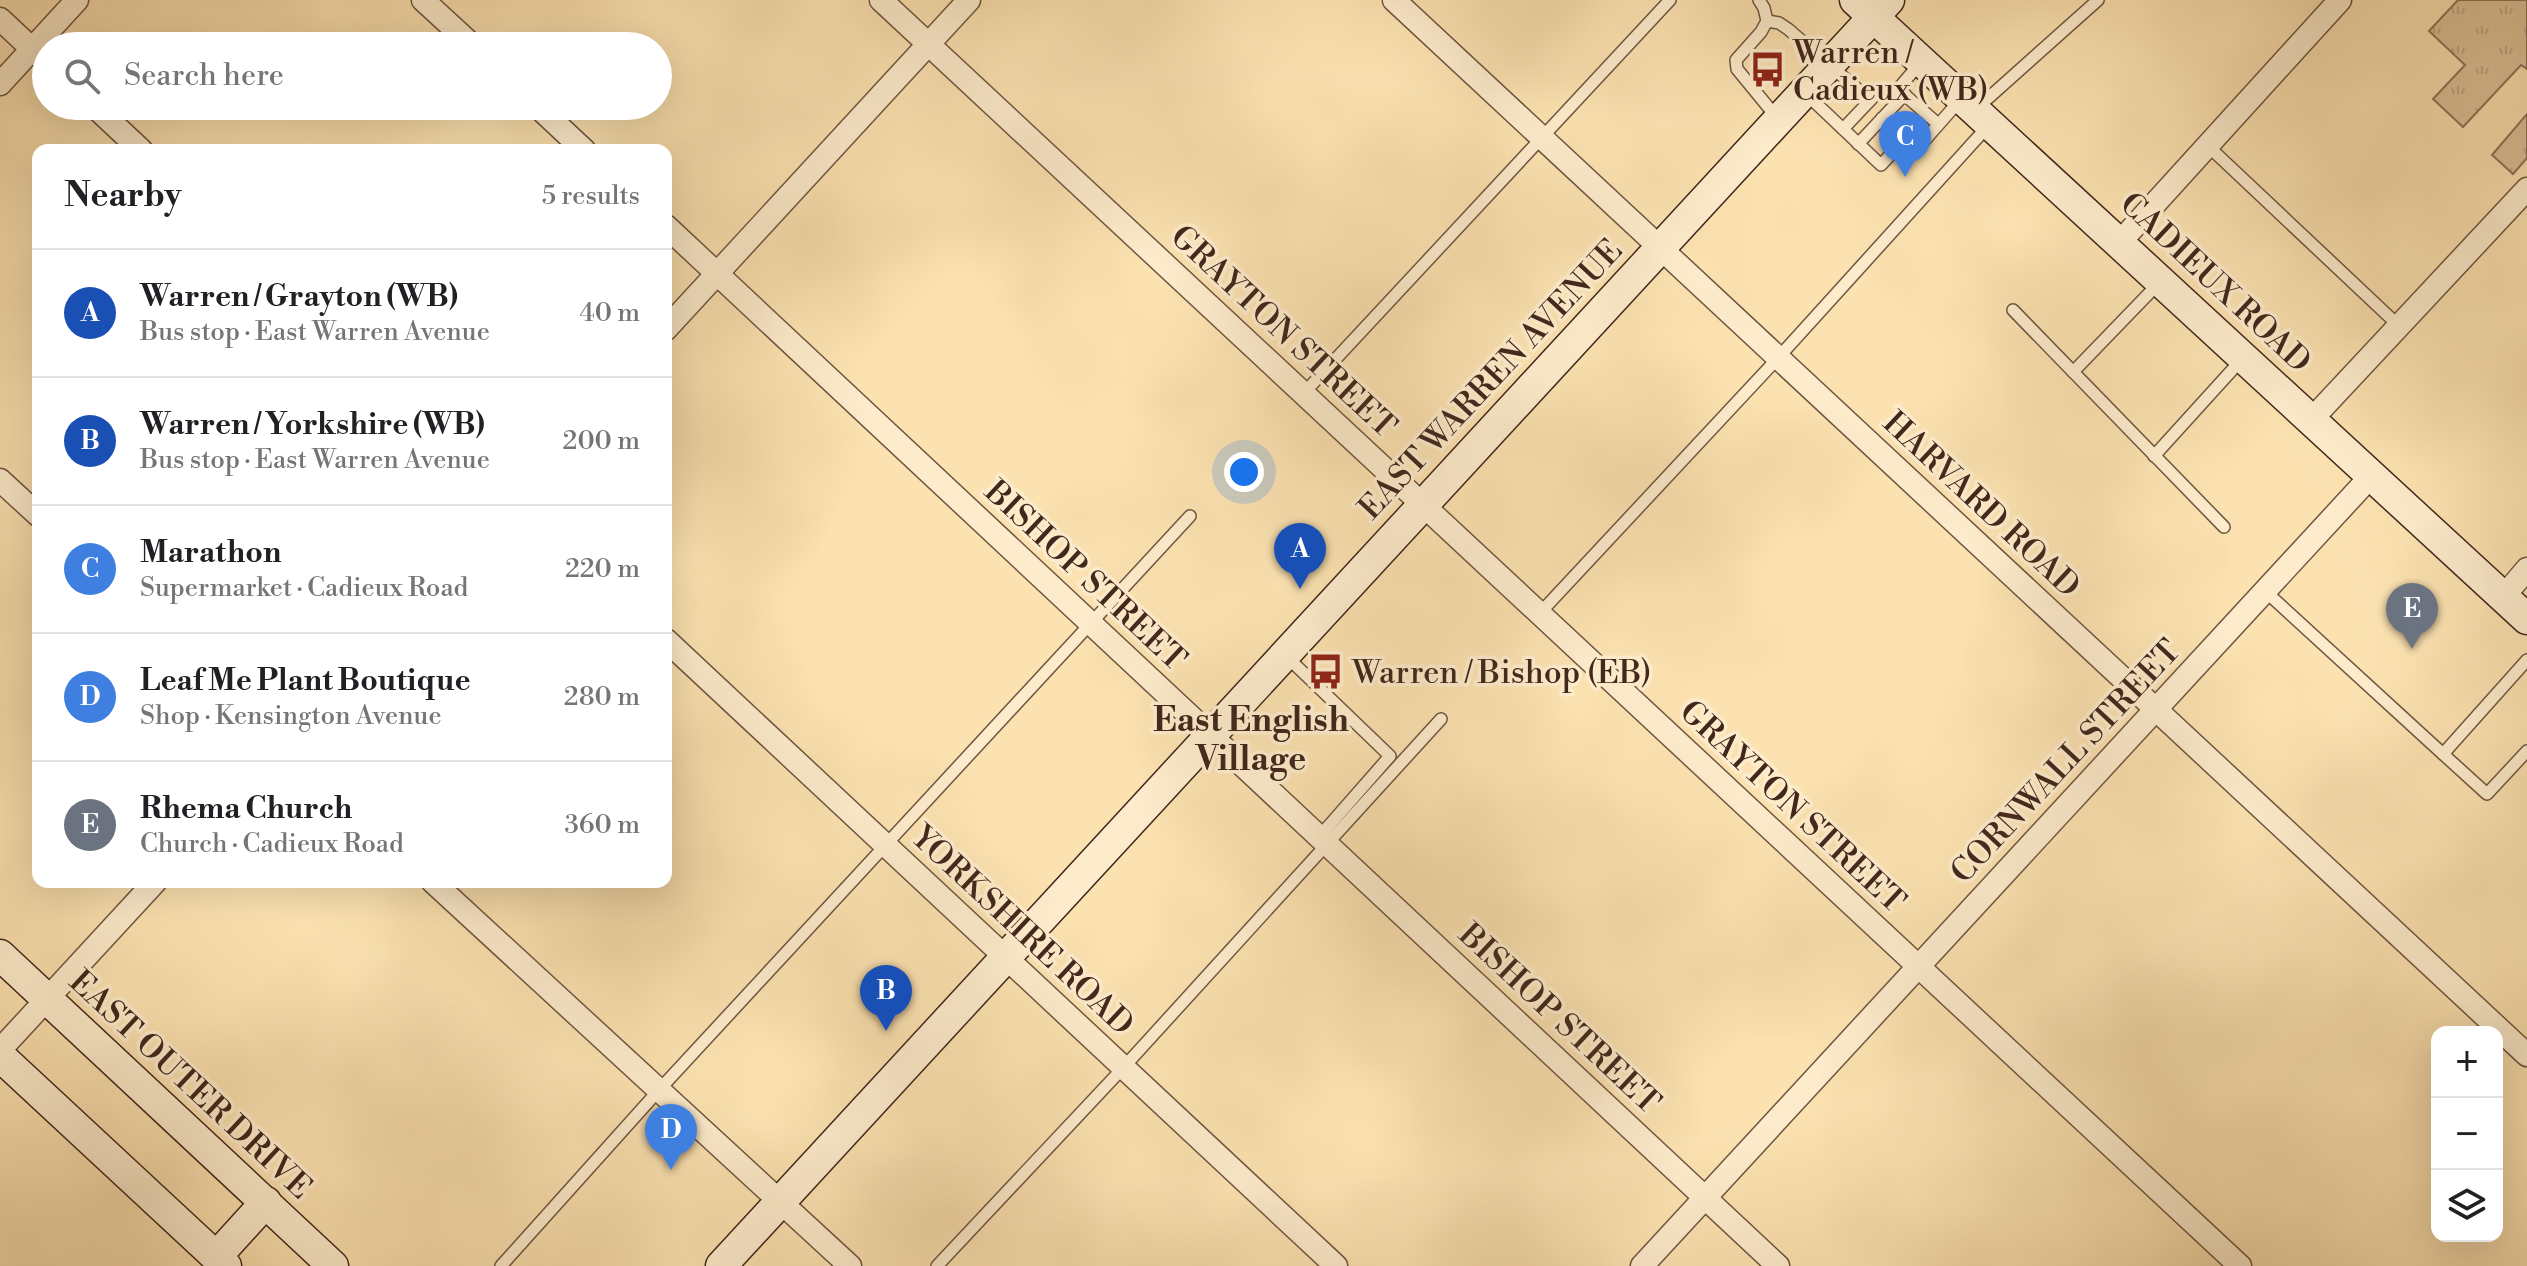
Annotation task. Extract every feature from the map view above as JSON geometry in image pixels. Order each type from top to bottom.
[{"type":"main road","name":"CADIEUX ROAD","points":[[1872,6],[1921,61],[2527,619]]},
{"type":"main road","name":"EAST WARREN AVENUE","points":[[721,1266],[1830,64],[1872,6]]},
{"type":"main road","name":"EAST OUTER DRIVE","points":[[0,955],[333,1266]]},
{"type":"main road","points":[[0,1053],[221,1262],[266,1202]]},
{"type":"street","points":[[55,32],[77,0]]},
{"type":"street","points":[[423,0],[458,32]]},
{"type":"street","name":"GRAYTON STREET","points":[[881,0],[2240,1266]]},
{"type":"street","points":[[672,323],[969,0]]},
{"type":"street","name":"HARVARD ROAD","points":[[1394,0],[2527,1055]]},
{"type":"street","points":[[2120,242],[2340,0]]},
{"type":"street","points":[[0,19],[32,49]]},
{"type":"street","points":[[0,84],[32,60]]},
{"type":"street","points":[[109,120],[135,144]]},
{"type":"street","points":[[552,120],[578,144]]},
{"type":"street","points":[[2312,419],[2527,189]]},
{"type":"street","name":"BISHOP STREET","points":[[672,232],[1778,1266]]},
{"type":"street","name":"CORNWALL STREET","points":[[1642,1266],[2372,475]]},
{"type":"street","points":[[0,480],[32,509]]},
{"type":"street","points":[[2504,596],[2527,569]]},
{"type":"street","name":"YORKSHIRE ROAD","points":[[672,646],[1336,1266]]},
{"type":"street","points":[[0,1053],[149,888]]},
{"type":"street","points":[[440,888],[850,1266]]},
{"type":"lane","points":[[1304,393],[1670,0]]},
{"type":"lane","points":[[1759,0],[1767,21],[1736,60],[1737,69],[1778,120]]},
{"type":"lane","points":[[1540,613],[1778,358],[1976,110],[2098,0]]},
{"type":"lane","points":[[1767,21],[1779,23],[1870,100]]},
{"type":"lane","points":[[1858,144],[1902,92],[1921,61]]},
{"type":"lane","points":[[1843,129],[1879,91],[1902,92],[1938,124]]},
{"type":"lane","points":[[1804,92],[1881,165],[1905,139]]},
{"type":"lane","points":[[1882,118],[1917,149],[1938,124],[1976,110]]},
{"type":"lane","points":[[2208,146],[2399,326]]},
{"type":"lane","points":[[2073,372],[2161,280]]},
{"type":"lane","points":[[2013,310],[2224,527]]},
{"type":"lane","points":[[2154,456],[2244,357]]},
{"type":"lane","points":[[501,1266],[659,1090],[1190,516]]},
{"type":"lane","points":[[2265,591],[2487,794],[2527,751]]},
{"type":"lane","points":[[1285,655],[1390,756],[1324,841]]},
{"type":"lane","points":[[2443,754],[2527,660]]},
{"type":"lane","points":[[937,1266],[1123,1068],[1324,841],[1441,719]]},
{"type":"green space","points":[[2458,0],[2527,0],[2527,69],[2521,65],[2463,127],[2433,99],[2465,65],[2429,31]]},
{"type":"green space","points":[[2527,114],[2527,158],[2513,174],[2492,155]]},
{"type":"place","name":"Warren / Cadieux (WB)","points":[[1767,70]]},
{"type":"place","name":"Marathon","points":[[1905,177]]},
{"type":"place","name":"Warren / Grayton (WB)","points":[[1300,589]]},
{"type":"place","name":"Rhema Church","points":[[2412,649]]},
{"type":"place","name":"Warren / Bishop (EB)","points":[[1326,672]]},
{"type":"place","name":"Warren / Yorkshire (WB)","points":[[886,1031]]},
{"type":"place","name":"Leaf Me Plant Boutique","points":[[671,1170]]},
{"type":"district","name":"East English Village","points":[[1251,738]]}]
